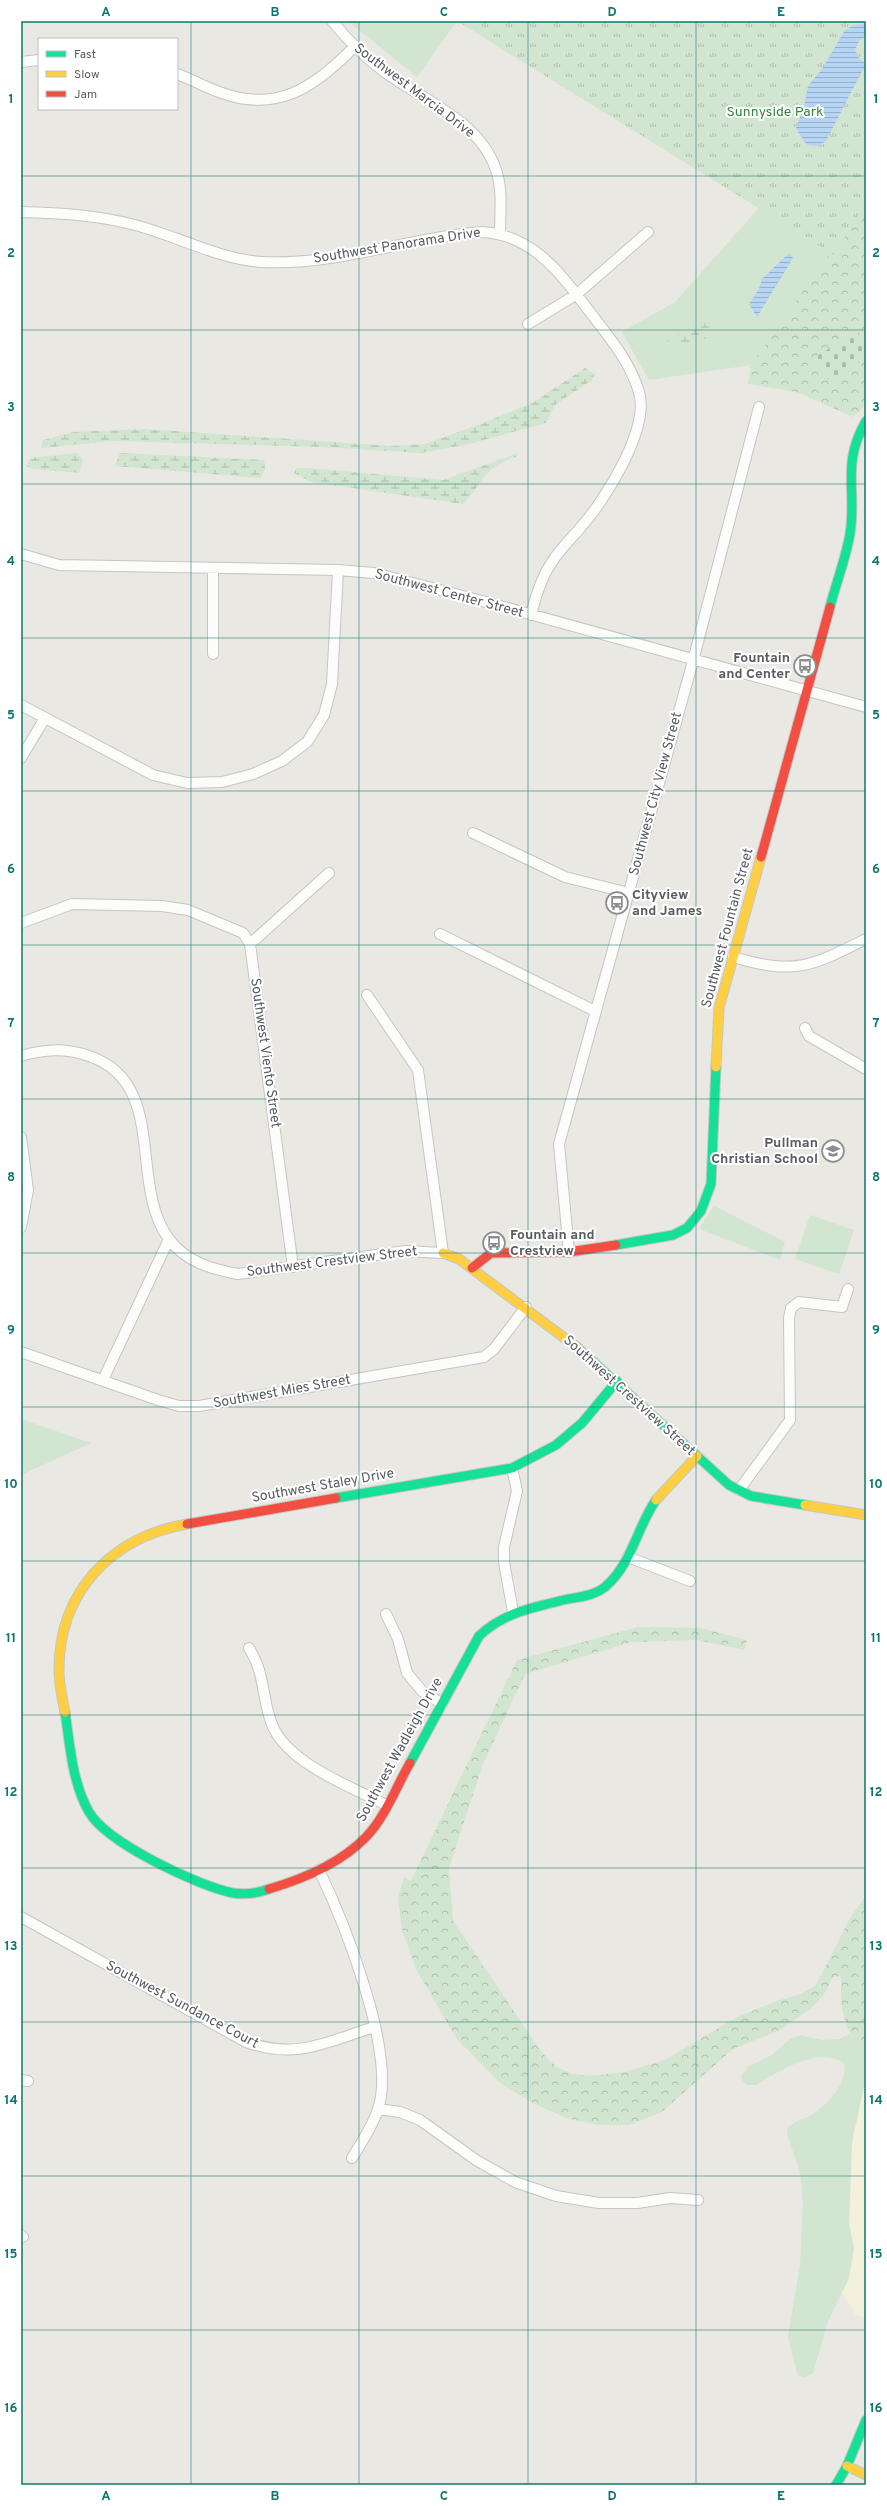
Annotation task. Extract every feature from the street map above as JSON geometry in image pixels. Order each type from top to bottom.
[{"type":"street","name":"Southwest Marcia Drive","points":[[332,21],[354,47],[382,70],[460,122],[481,141],[497,170],[501,197],[500,233]]},
{"type":"street","points":[[178,74],[220,93],[248,99],[279,98],[309,87],[331,70],[354,47]]},
{"type":"street","points":[[21,62],[38,60]]},
{"type":"street","name":"Southwest Panorama Drive","points":[[21,212],[100,217],[135,225],[228,255],[261,262],[317,259],[466,233],[500,233],[525,243],[552,263],[577,294],[633,374],[640,393],[641,414],[637,435],[624,462],[588,517],[551,562],[540,583],[531,615]]},
{"type":"street","points":[[528,324],[577,294],[648,232]]},
{"type":"street","name":"Southwest City View Street","points":[[569,1252],[559,1144],[693,661],[759,407]]},
{"type":"street","name":"Southwest Fountain Street","points":[[472,1268],[491,1253],[569,1252],[657,1239],[673,1235],[687,1228],[701,1211],[711,1184],[719,1008],[850,534],[852,515],[850,455],[855,437],[866,421]]},
{"type":"street","name":"Southwest Center Street","points":[[21,554],[59,565],[213,569],[338,570],[374,573],[866,707]]},
{"type":"street","points":[[213,569],[213,654]]},
{"type":"street","points":[[21,705],[153,775],[187,783],[222,782],[253,774],[282,761],[307,742],[324,715],[332,684],[338,570]]},
{"type":"street","points":[[21,758],[45,718]]},
{"type":"street","points":[[473,833],[565,877],[629,893]]},
{"type":"street","points":[[21,923],[72,904],[162,906],[188,910],[243,933],[250,944],[328,873]]},
{"type":"street","points":[[440,934],[595,1011]]},
{"type":"street","points":[[733,957],[778,968],[803,966],[827,959],[866,939]]},
{"type":"street","name":"Southwest Viento Street","points":[[250,944],[293,1267]]},
{"type":"street","points":[[367,995],[418,1070],[443,1253]]},
{"type":"street","points":[[805,1028],[809,1036],[866,1069]]},
{"type":"street","name":"Southwest Crestview Street","points":[[21,1056],[40,1050],[70,1050],[99,1060],[122,1078],[137,1101],[156,1212],[169,1239],[185,1255],[210,1269],[238,1274],[405,1251],[443,1253],[459,1259],[526,1307],[617,1381],[729,1485],[751,1496],[866,1515]]},
{"type":"street","points":[[21,1138],[28,1190],[21,1227]]},
{"type":"street","points":[[103,1380],[169,1239]]},
{"type":"street","points":[[739,1490],[790,1420],[789,1318],[791,1308],[799,1302],[842,1307],[848,1290]]},
{"type":"street","name":"Southwest Mies Street","points":[[21,1352],[158,1400],[179,1406],[199,1406],[484,1357],[494,1349],[526,1307]]},
{"type":"street","name":"Southwest Staley Drive","points":[[61,1643],[68,1615],[80,1590],[96,1568],[118,1549],[139,1537],[164,1528],[512,1468],[556,1445],[582,1423],[617,1381]]},
{"type":"street","name":"Southwest Wadleigh Drive","points":[[61,1643],[59,1673],[75,1774],[82,1800],[98,1824],[122,1844],[208,1886],[237,1893],[263,1892],[319,1870],[351,1851],[367,1836],[386,1805],[479,1636],[500,1617],[513,1612],[587,1596],[603,1588],[617,1575],[628,1557],[642,1522],[655,1501],[697,1456]]},
{"type":"street","points":[[512,1468],[517,1492],[504,1547],[504,1562],[513,1612]]},
{"type":"street","points":[[628,1557],[690,1580]]},
{"type":"street","points":[[386,1614],[398,1639],[407,1673],[422,1691],[442,1704]]},
{"type":"street","points":[[249,1648],[259,1670],[267,1710],[274,1730],[287,1748],[305,1761],[386,1805]]},
{"type":"street","points":[[319,1870],[340,1914],[358,1965],[381,2057],[383,2082],[378,2110],[352,2158]]},
{"type":"street","name":"Southwest Sundance Court","points":[[21,1917],[246,2042],[267,2050],[289,2051],[311,2047],[374,2026]]},
{"type":"street","points":[[378,2110],[400,2112],[420,2120],[476,2160],[502,2175],[515,2182],[556,2196],[599,2203],[637,2203],[670,2198],[698,2200]]},
{"type":"street","points":[[836,2485],[847,2466],[866,2420]]},
{"type":"street","points":[[847,2466],[866,2475]]},
{"type":"shaded area","points":[[866,2077],[866,2318],[856,2315],[842,2293],[849,2278],[854,2248],[849,2225],[852,2142]]},
{"type":"green space","points":[[348,21],[457,21],[417,77]]},
{"type":"green space","name":"Sunnyside Park","points":[[457,21],[866,21],[866,203],[834,255]]},
{"type":"green space","points":[[866,202],[866,405],[853,417],[797,392],[748,384],[751,365]]},
{"type":"green space","points":[[759,208],[831,252],[751,365],[649,380],[622,332],[675,302]]},
{"type":"green space","points":[[702,319],[710,327],[706,338],[696,343],[687,345],[677,345],[667,341]]},
{"type":"green space","points":[[858,332],[866,349],[866,359],[828,379],[816,356]]},
{"type":"green space","points":[[585,368],[595,374],[592,380],[555,405],[546,423],[469,444],[421,453],[324,447],[113,441],[41,448],[43,440],[73,432],[145,429],[391,446],[425,444],[481,424],[534,402]]},
{"type":"green space","points":[[78,453],[83,461],[79,473],[33,469],[26,466],[30,458]]},
{"type":"green space","points":[[120,453],[264,460],[265,470],[260,478],[115,466]]},
{"type":"green space","points":[[518,453],[516,457],[497,465],[490,470],[463,504],[311,482],[294,473],[296,468],[307,468],[443,480]]},
{"type":"green space","points":[[714,1206],[785,1242],[780,1260],[702,1230],[700,1227]]},
{"type":"green space","points":[[810,1215],[854,1230],[839,1274],[795,1259]]},
{"type":"green space","points":[[21,1419],[91,1443],[21,1475]]},
{"type":"green space","points":[[638,1627],[700,1628],[747,1640],[744,1650],[697,1640],[632,1642],[525,1674],[483,1764],[449,1868],[453,1921],[542,2053],[557,2067],[572,2074],[590,2076],[625,2072],[665,2060],[737,2017],[777,2001],[801,1994],[816,1985],[849,1920],[866,1895],[866,2039],[857,2041],[850,2032],[845,2020],[842,2006],[840,1976],[833,1977],[823,1996],[811,2008],[780,2030],[733,2049],[663,2111],[630,2125],[598,2125],[566,2118],[533,2103],[500,2083],[457,2039],[417,1971],[402,1930],[398,1898],[404,1877],[411,1881],[517,1660]]},
{"type":"green space","points":[[849,2034],[857,2041],[866,2039],[866,2077],[852,2142],[849,2225],[854,2248],[849,2278],[828,2321],[813,2373],[805,2377],[798,2376],[788,2337],[800,2266],[803,2203],[800,2172],[787,2134],[788,2127],[813,2114],[836,2092],[843,2077],[844,2063],[833,2058],[822,2057],[798,2062],[756,2085],[747,2085],[741,2076],[749,2066],[772,2055],[790,2039],[800,2035],[822,2040],[839,2039]]},
{"type":"water","points":[[866,23],[866,36],[859,41],[855,50],[859,59],[866,64],[866,68],[862,71],[826,141],[819,146],[806,144],[796,129],[805,102],[808,86],[822,69],[845,30],[854,25]]},
{"type":"water","points":[[789,253],[793,258],[757,317],[749,304],[759,289],[762,279]]},
{"type":"traffic: fast","points":[[830,607],[850,534],[852,518],[851,477],[854,451],[858,436],[866,421]]},
{"type":"traffic: fast","points":[[616,1245],[673,1235],[687,1228],[701,1211],[711,1184],[716,1067]]},
{"type":"traffic: fast","points":[[578,1348],[729,1485],[751,1496],[805,1505]]},
{"type":"traffic: fast","points":[[336,1498],[512,1468],[556,1445],[582,1423],[617,1381]]},
{"type":"traffic: fast","points":[[410,1763],[479,1636],[499,1621],[509,1616],[544,1605],[588,1595],[605,1587],[622,1568],[649,1511],[656,1500]]},
{"type":"traffic: fast","points":[[65,1712],[75,1776],[83,1800],[89,1812],[99,1824],[114,1837],[155,1862],[198,1882],[238,1894],[260,1892],[269,1889]]},
{"type":"traffic: fast","points":[[836,2485],[847,2466],[866,2420]]},
{"type":"traffic: slow","points":[[716,1067],[719,1008],[761,857]]},
{"type":"traffic: slow","points":[[443,1253],[459,1259],[578,1348]]},
{"type":"traffic: slow","points":[[656,1500],[697,1456]]},
{"type":"traffic: slow","points":[[805,1505],[866,1515]]},
{"type":"traffic: slow","points":[[65,1712],[59,1675],[61,1642],[68,1616],[80,1593],[95,1572],[114,1555],[135,1541],[160,1531],[187,1524]]},
{"type":"traffic: slow","points":[[847,2466],[866,2475]]},
{"type":"traffic: jam","points":[[761,857],[830,607]]},
{"type":"traffic: jam","points":[[472,1268],[491,1253],[569,1252],[616,1245]]},
{"type":"traffic: jam","points":[[187,1524],[336,1498]]},
{"type":"traffic: jam","points":[[269,1889],[321,1869],[345,1855],[356,1846],[366,1837],[379,1820],[410,1763]]},
{"type":"place","name":"Fountain and Center","points":[[805,666]]},
{"type":"place","name":"Cityview and James","points":[[617,903]]},
{"type":"place","name":"Pullman Christian School","points":[[833,1151]]},
{"type":"place","name":"Fountain and Crestview","points":[[494,1243]]}]
